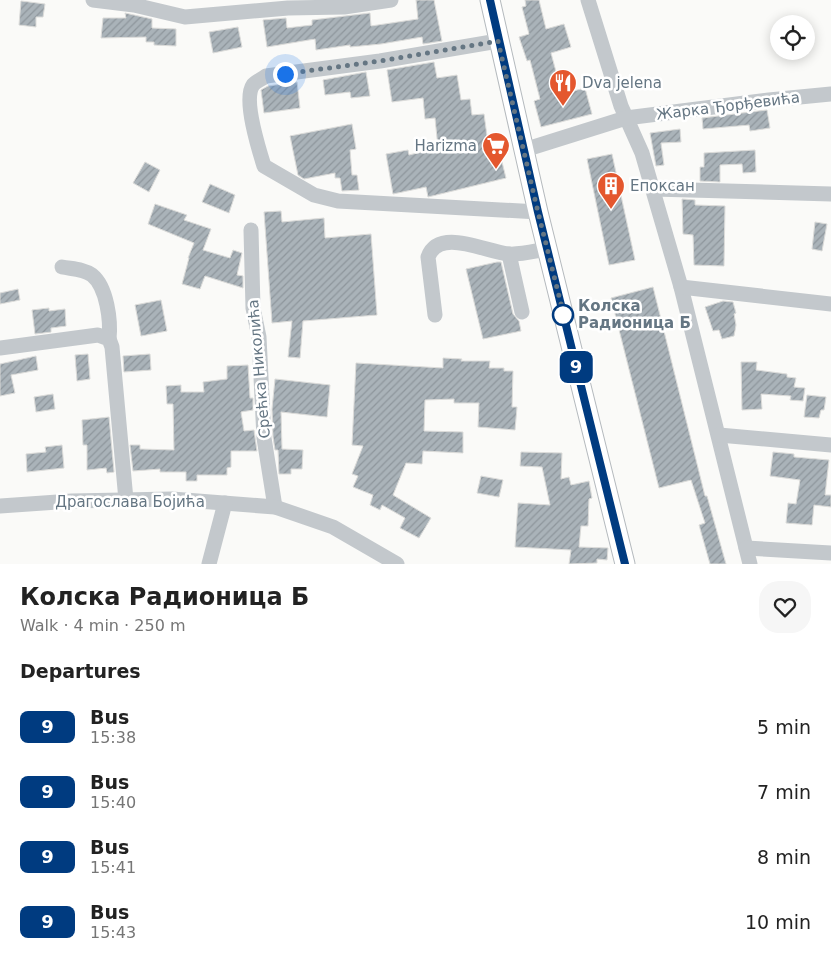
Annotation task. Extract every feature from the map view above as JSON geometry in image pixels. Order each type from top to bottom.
[{"type":"main road","points":[[490,0],[538,212],[625,564]]},
{"type":"street","points":[[93,0],[134,5],[185,17],[288,8],[344,7],[391,0]]},
{"type":"street","points":[[588,0],[626,118],[642,153],[653,189],[681,287],[750,564]]},
{"type":"street","points":[[498,41],[380,61],[266,76],[253,85],[250,93],[251,120],[264,166],[314,195],[338,201],[538,212]]},
{"type":"street","name":"Жарка Ђорђевића","points":[[524,150],[626,118],[831,94]]},
{"type":"street","points":[[653,189],[831,194]]},
{"type":"street","name":"Срећка Николића","points":[[252,230],[253,308],[259,337],[264,438],[274,507]]},
{"type":"street","points":[[435,315],[428,257],[434,248],[453,241],[509,254],[547,249]]},
{"type":"street","points":[[509,254],[522,312]]},
{"type":"street","points":[[62,267],[84,271],[97,280],[107,306],[126,500]]},
{"type":"street","points":[[681,287],[831,304]]},
{"type":"street","points":[[0,348],[98,335],[109,339]]},
{"type":"street","points":[[719,435],[831,445]]},
{"type":"street","name":"Драгослава Бојића","points":[[0,506],[72,501],[172,499],[274,507],[333,527],[397,564]]},
{"type":"street","points":[[209,564],[225,503]]},
{"type":"street","points":[[746,548],[831,553]]},
{"type":"building","points":[[416,0],[434,0],[442,41],[423,44],[422,37],[381,44],[350,47],[350,45],[316,50],[315,39],[267,47],[263,20],[286,18],[287,28],[312,25],[312,20],[370,13],[371,26],[418,19]]},
{"type":"building","points":[[525,0],[539,0],[546,29],[564,24],[571,47],[551,53],[562,94],[585,88],[592,114],[541,127],[534,101],[540,99],[530,60],[527,61],[519,37],[529,34],[522,7],[526,6]]},
{"type":"building","points":[[21,1],[45,4],[43,17],[36,17],[36,27],[19,25]]},
{"type":"building","points":[[125,13],[152,19],[152,28],[176,29],[176,46],[154,45],[154,42],[146,42],[146,37],[101,38],[103,18],[126,18]]},
{"type":"building","points":[[238,27],[242,47],[213,53],[209,32]]},
{"type":"building","points":[[434,62],[437,78],[457,75],[461,100],[470,99],[472,115],[484,114],[487,136],[495,134],[506,178],[428,197],[426,187],[393,194],[386,154],[408,150],[409,155],[438,148],[435,118],[425,119],[423,98],[392,102],[387,70]]},
{"type":"building","points":[[366,72],[370,96],[351,98],[350,92],[325,95],[323,80]]},
{"type":"building","points":[[297,82],[300,108],[264,113],[261,90],[268,86]]},
{"type":"building","points":[[767,110],[770,128],[750,131],[749,125],[703,129],[702,118]]},
{"type":"building","points":[[352,124],[356,149],[350,150],[352,175],[357,175],[359,190],[342,191],[340,178],[335,178],[335,173],[304,179],[298,175],[290,136]]},
{"type":"building","points":[[680,129],[681,142],[661,143],[664,165],[656,166],[650,133]]},
{"type":"building","points":[[755,150],[756,172],[743,173],[742,164],[720,165],[720,182],[700,181],[700,167],[704,167],[704,153]]},
{"type":"building","name":"Епоксан","points":[[612,154],[635,260],[609,265],[587,159]]},
{"type":"building","points":[[145,162],[160,170],[149,192],[133,183]]},
{"type":"building","points":[[210,184],[235,195],[229,213],[202,202]]},
{"type":"building","points":[[682,199],[695,200],[695,205],[725,206],[724,266],[694,265],[693,235],[683,234]]},
{"type":"building","points":[[155,204],[187,215],[184,220],[211,229],[203,250],[230,258],[233,250],[242,253],[237,275],[243,276],[243,288],[205,276],[200,289],[182,284],[188,258],[194,243],[148,224]]},
{"type":"building","points":[[281,211],[282,222],[324,218],[325,238],[371,234],[377,315],[303,321],[300,358],[288,357],[292,321],[272,323],[264,212]]},
{"type":"building","points":[[815,222],[827,224],[822,251],[812,249]]},
{"type":"building","points":[[501,262],[513,314],[519,321],[521,331],[483,339],[466,269]]},
{"type":"building","points":[[653,287],[705,496],[707,496],[726,564],[710,564],[699,525],[705,523],[691,480],[659,488],[611,298]]},
{"type":"building","points":[[18,289],[20,300],[0,304],[0,293]]},
{"type":"building","points":[[161,300],[167,331],[141,336],[135,305]]},
{"type":"building","points":[[723,301],[733,302],[736,313],[734,314],[736,325],[734,336],[722,339],[719,330],[713,331],[705,307]]},
{"type":"building","points":[[49,308],[49,311],[65,309],[66,326],[51,328],[51,332],[35,334],[32,310]]},
{"type":"building","points":[[88,354],[90,379],[77,381],[75,355]]},
{"type":"building","points":[[150,354],[151,370],[124,372],[123,356]]},
{"type":"building","points":[[36,356],[38,370],[11,375],[15,393],[0,396],[0,364]]},
{"type":"building","points":[[443,358],[462,359],[461,361],[490,361],[489,368],[504,368],[504,371],[513,371],[512,407],[517,407],[515,430],[478,427],[479,403],[454,403],[454,399],[425,400],[424,431],[463,432],[463,453],[423,451],[422,464],[406,463],[393,495],[431,518],[419,538],[400,528],[405,518],[382,505],[380,510],[370,505],[373,495],[353,487],[358,476],[352,474],[363,446],[352,445],[356,363],[443,368]]},
{"type":"building","points":[[741,362],[757,362],[756,370],[787,374],[787,377],[796,378],[794,387],[805,388],[803,401],[790,400],[791,396],[761,394],[762,409],[742,410]]},
{"type":"building","points":[[248,365],[250,398],[253,398],[253,410],[241,412],[244,431],[254,430],[257,451],[231,451],[231,467],[227,468],[227,475],[197,475],[197,481],[186,481],[186,472],[160,472],[160,469],[133,471],[130,445],[140,445],[140,449],[174,450],[173,404],[167,404],[166,386],[181,385],[181,392],[204,392],[203,382],[227,379],[227,366]]},
{"type":"building","points":[[275,379],[330,385],[327,417],[281,412],[282,449],[303,450],[302,469],[291,469],[291,474],[279,474],[278,450],[275,450],[273,437],[272,409]]},
{"type":"building","points":[[53,394],[55,409],[36,412],[34,397]]},
{"type":"building","points":[[807,395],[826,397],[824,410],[821,410],[819,418],[804,417]]},
{"type":"building","points":[[109,417],[114,472],[107,473],[106,468],[87,470],[87,445],[83,445],[82,420]]},
{"type":"building","points":[[62,445],[64,468],[27,472],[26,454],[46,452],[45,447]]},
{"type":"building","points":[[521,452],[562,453],[561,479],[569,477],[571,485],[589,481],[592,498],[589,499],[588,526],[581,526],[579,547],[608,548],[607,560],[597,559],[597,563],[569,564],[571,550],[515,547],[518,503],[550,505],[542,467],[520,466]]},
{"type":"building","points":[[773,452],[794,454],[794,457],[829,460],[825,495],[831,495],[831,507],[814,505],[812,525],[786,523],[788,503],[796,504],[800,480],[770,476]]},
{"type":"building","points":[[481,476],[503,480],[499,497],[477,493]]},
{"type":"bus line","name":"9","points":[[490,0],[538,212],[625,564]]},
{"type":"place","name":"Dva jelena","points":[[563,107]]},
{"type":"place","name":"Harizma","points":[[496,170]]},
{"type":"place","name":"Епоксан","points":[[611,210]]},
{"type":"place","name":"Колска Радионица Б","points":[[563,315]]},
{"type":"route","points":[[285,74],[380,61],[498,41],[565,320],[563,315]]}]
